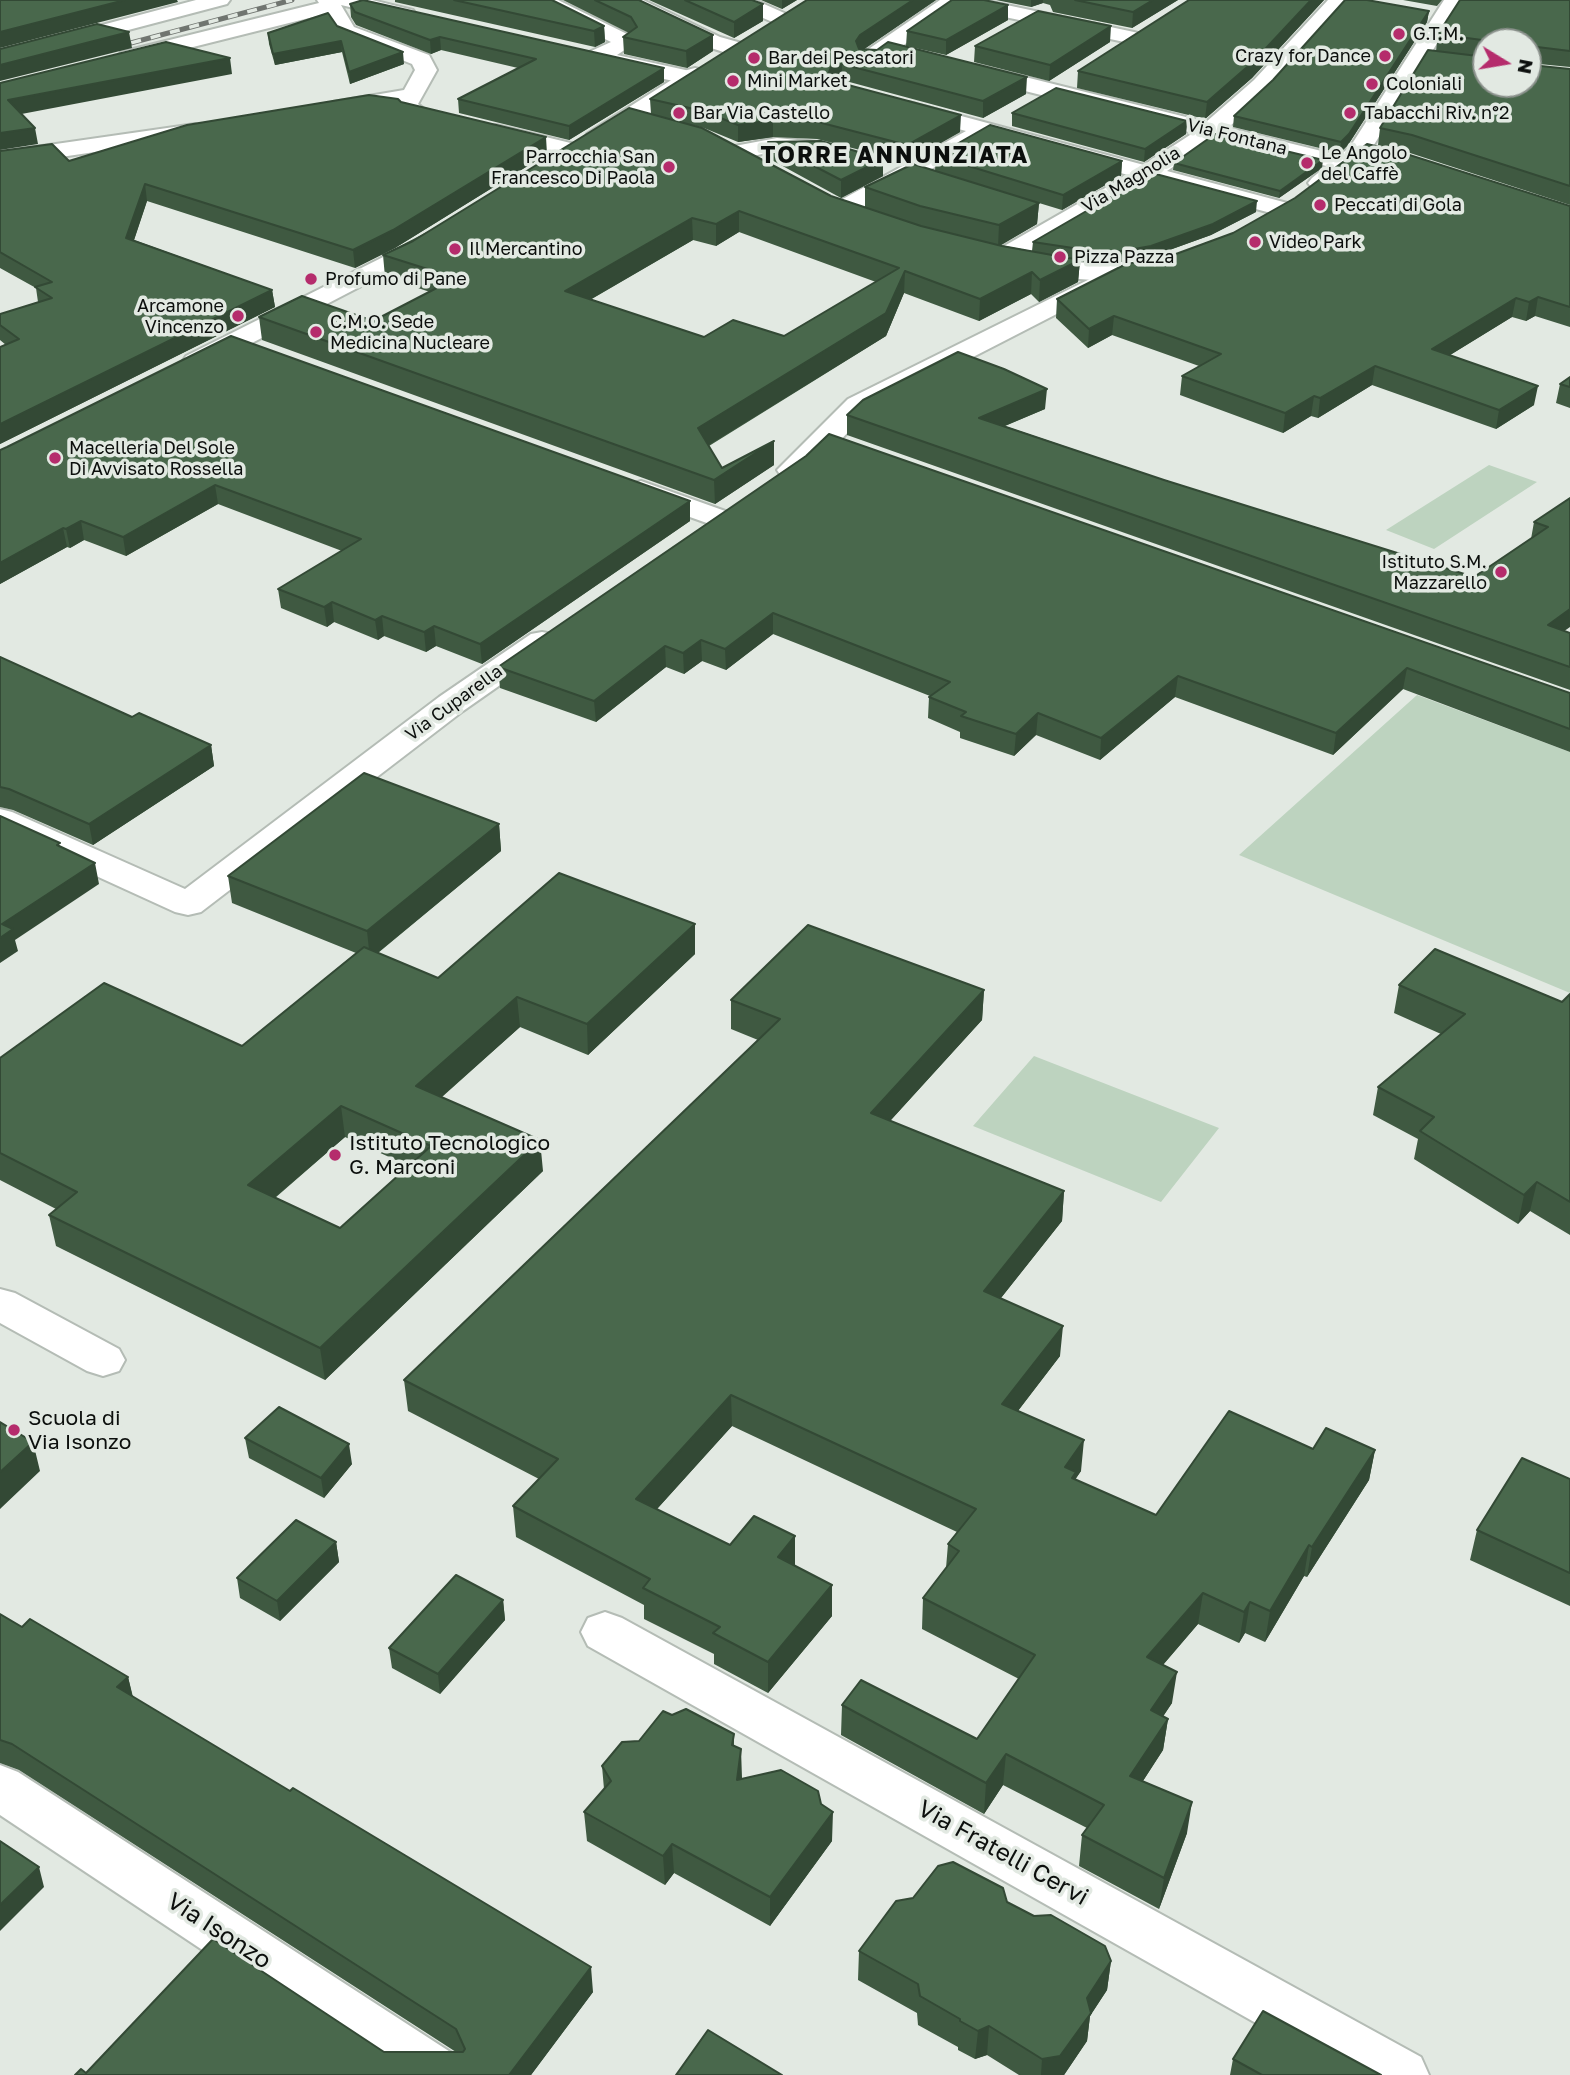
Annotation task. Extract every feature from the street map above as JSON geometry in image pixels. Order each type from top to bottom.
[{"type":"street","points":[[41,46],[220,0]]},
{"type":"street","points":[[542,0],[622,39],[624,43],[597,57]]},
{"type":"street","points":[[627,0],[713,41],[749,42]]},
{"type":"street","points":[[738,0],[784,20]]},
{"type":"street","points":[[862,64],[954,0],[1049,5],[1134,38]]},
{"type":"street","name":"Via Magnolia","points":[[1119,273],[1068,271],[990,255],[1064,221],[1211,130],[1240,106],[1339,0]]},
{"type":"street","points":[[1008,31],[1049,5]]},
{"type":"street","points":[[336,7],[346,31],[421,60],[425,69],[407,104],[411,110],[436,117]]},
{"type":"street","points":[[106,63],[336,7],[424,9]]},
{"type":"street","points":[[553,165],[805,7]]},
{"type":"street","points":[[1251,226],[1362,157],[1430,58],[1449,8],[1418,11]]},
{"type":"street","points":[[1104,58],[1155,25]]},
{"type":"street","points":[[883,49],[910,55]]},
{"type":"street","points":[[570,51],[597,57],[706,69]]},
{"type":"street","name":"Via Fontana","points":[[965,59],[1052,90],[1211,130],[1362,157]]},
{"type":"street","points":[[1030,104],[1074,78]]},
{"type":"street","points":[[317,111],[411,95]]},
{"type":"street","points":[[893,104],[1282,209]]},
{"type":"street","points":[[841,210],[1007,117]]},
{"type":"street","points":[[627,119],[659,127]]},
{"type":"street","points":[[474,126],[575,151]]},
{"type":"street","points":[[0,159],[223,127]]},
{"type":"street","points":[[711,141],[768,170]]},
{"type":"street","points":[[732,153],[777,145],[809,146],[847,154]]},
{"type":"street","points":[[872,162],[935,182]]},
{"type":"street","points":[[818,198],[866,219]]},
{"type":"street","points":[[1038,213],[1064,221]]},
{"type":"street","points":[[168,375],[450,229]]},
{"type":"street","points":[[771,483],[838,445],[858,405],[1119,273],[1162,266],[1185,258]]},
{"type":"street","points":[[234,342],[273,356]]},
{"type":"street","points":[[613,480],[728,511],[688,538]]},
{"type":"street","name":"Via Cuparella","points":[[0,818],[188,904],[451,704],[572,620]]},
{"type":"street","points":[[0,1304],[103,1360]]},
{"type":"street","name":"Via Fratelli Cervi","points":[[605,1632],[1401,2075]]},
{"type":"street","name":"Via Isonzo","points":[[0,1787],[438,2075]]},
{"type":"green space","points":[[1489,465],[1537,482],[1434,549],[1386,530]]},
{"type":"green space","points":[[1417,695],[1570,752],[1570,993],[1239,855]]},
{"type":"green space","points":[[1034,1056],[1219,1128],[1161,1202],[973,1126]]},
{"type":"building","points":[[0,0],[125,0],[0,32]]},
{"type":"building","points":[[363,0],[664,68],[569,126],[458,99],[536,59],[440,37],[430,40],[355,12],[350,4]]},
{"type":"building","points":[[454,0],[552,0],[604,26],[594,31]]},
{"type":"building","points":[[595,0],[639,0],[713,35],[686,51],[623,37],[637,27],[631,17]]},
{"type":"building","points":[[685,0],[752,0],[763,4],[734,22]]},
{"type":"building","points":[[807,0],[913,0],[860,35],[856,41],[859,49],[877,50],[888,42],[1027,77],[983,101],[842,64],[831,67],[828,75],[833,81],[961,115],[907,145],[818,122],[773,120],[738,125],[703,111],[650,99]]},
{"type":"building","points":[[952,0],[984,0],[1008,5],[946,40],[907,31]]},
{"type":"building","points":[[1075,0],[1153,0],[1133,12]]},
{"type":"building","points":[[1189,0],[1311,0],[1254,61],[1207,102],[1078,71]]},
{"type":"building","points":[[1345,0],[1367,0],[1429,11],[1349,134],[1341,142],[1234,116],[1273,80]]},
{"type":"building","points":[[1460,0],[1570,0],[1570,51],[1542,48],[1542,28],[1472,28],[1472,39],[1438,34]]},
{"type":"building","points":[[1038,11],[1111,26],[1050,65],[975,46]]},
{"type":"building","points":[[328,13],[337,26],[403,52],[349,72],[341,41],[273,54],[268,33]]},
{"type":"building","points":[[97,24],[129,32],[0,65],[0,49]]},
{"type":"building","points":[[166,42],[230,58],[8,100],[35,128],[0,133],[0,83]]},
{"type":"building","points":[[1428,50],[1472,55],[1472,98],[1542,98],[1542,66],[1570,69],[1570,186],[1412,135],[1380,128]]},
{"type":"building","points":[[1056,88],[1187,121],[1145,149],[1012,113]]},
{"type":"building","points":[[369,95],[398,99],[401,102],[546,137],[393,230],[353,250],[145,184],[126,238],[272,290],[0,424],[0,347],[19,339],[0,325],[0,314],[52,298],[35,287],[52,282],[0,252],[0,151],[52,144],[69,161],[187,125]]},
{"type":"building","points":[[629,108],[702,128],[831,196],[921,226],[1002,246],[1080,260],[1040,280],[1032,272],[980,299],[905,271],[886,313],[698,428],[722,468],[774,441],[714,480],[259,317],[302,296],[373,321],[456,278],[383,255],[413,241]],"holes":[[[739,211],[899,268],[784,336],[733,320],[704,337],[565,291],[692,218],[716,224]]]},
{"type":"building","points":[[990,125],[1122,161],[1063,195],[936,156]]},
{"type":"building","points":[[1215,134],[1323,160],[1280,191],[1174,163]]},
{"type":"building","points":[[821,141],[883,159],[841,180],[768,142]]},
{"type":"building","points":[[1367,144],[1570,206],[1570,307],[1538,297],[1529,302],[1516,298],[1432,349],[1538,386],[1499,410],[1375,366],[1320,398],[1314,396],[1285,413],[1182,376],[1221,354],[1114,316],[1089,329],[1057,299],[1126,264],[1165,258],[1233,233],[1295,198]]},
{"type":"building","points":[[913,164],[1039,203],[999,225],[920,206],[865,187]]},
{"type":"building","points":[[1152,173],[1257,201],[1213,224],[1151,246],[1123,251],[1093,251],[1033,242]]},
{"type":"building","points":[[231,336],[690,501],[480,644],[434,626],[424,632],[382,616],[375,620],[332,602],[324,607],[278,589],[361,539],[215,485],[123,537],[81,521],[0,563],[0,450]]},
{"type":"building","points":[[958,352],[1047,389],[979,418],[1164,480],[1474,577],[1548,527],[1534,522],[1570,498],[1570,609],[1548,625],[1570,633],[1570,667],[847,415],[863,400]]},
{"type":"building","points":[[1570,377],[1570,387],[1560,384]]},
{"type":"building","points":[[829,434],[1570,693],[1570,729],[1407,668],[1336,733],[1178,676],[1101,738],[1038,713],[1016,734],[961,716],[966,712],[929,697],[950,682],[773,613],[725,649],[701,640],[683,653],[665,646],[594,701],[498,667],[806,456]]},
{"type":"building","points":[[0,657],[132,717],[139,713],[211,745],[89,824],[0,787]]},
{"type":"building","points":[[364,773],[499,824],[367,931],[228,876]]},
{"type":"building","points":[[0,816],[60,843],[57,845],[95,863],[2,924],[13,929],[0,938]]},
{"type":"building","points":[[559,873],[695,924],[587,1024],[517,997],[416,1086],[540,1140],[320,1348],[49,1215],[77,1192],[0,1153],[0,1058],[104,983],[242,1046],[364,947],[438,978]],"holes":[[[341,1106],[431,1146],[340,1228],[248,1185]]]},
{"type":"building","points":[[808,925],[984,990],[871,1113],[1064,1191],[984,1291],[1063,1326],[1002,1404],[1084,1440],[1065,1467],[1076,1472],[1072,1478],[1156,1515],[1229,1411],[1313,1449],[1326,1428],[1375,1450],[1312,1547],[1309,1545],[1270,1611],[1250,1602],[1244,1612],[1203,1593],[1147,1657],[1177,1672],[1151,1710],[1168,1719],[1130,1776],[1192,1802],[1164,1878],[1082,1835],[1104,1805],[1006,1754],[986,1783],[842,1705],[861,1680],[977,1739],[1035,1655],[923,1598],[959,1551],[948,1544],[976,1509],[731,1395],[636,1499],[730,1545],[754,1516],[795,1536],[778,1557],[832,1585],[768,1662],[713,1633],[720,1627],[643,1588],[650,1579],[513,1506],[558,1459],[404,1380],[780,1019],[731,1000]]},
{"type":"building","points":[[1435,949],[1562,1002],[1570,994],[1570,1202],[1537,1182],[1524,1195],[1420,1131],[1434,1117],[1378,1087],[1465,1014],[1399,985]]},
{"type":"building","points":[[279,1407],[349,1444],[321,1478],[245,1438]]},
{"type":"building","points":[[0,1422],[33,1442],[0,1472]]},
{"type":"building","points":[[1522,1458],[1570,1479],[1570,1573],[1477,1530]]},
{"type":"building","points":[[296,1520],[336,1542],[277,1601],[237,1578]]},
{"type":"building","points":[[456,1575],[503,1600],[438,1674],[389,1648]]},
{"type":"building","points":[[0,1614],[22,1627],[30,1619],[128,1677],[117,1687],[290,1791],[293,1788],[591,1967],[509,2075],[75,2075],[81,2069],[86,2073],[213,1939],[384,2052],[463,2052],[465,2049],[456,2029],[12,1744],[0,1740]]},
{"type":"building","points":[[686,1709],[734,1734],[732,1745],[741,1749],[737,1780],[781,1770],[818,1791],[821,1804],[833,1812],[770,1897],[672,1844],[663,1856],[584,1812],[611,1781],[602,1766],[622,1742],[639,1741],[663,1711],[672,1715]]},
{"type":"building","points":[[0,1841],[39,1867],[0,1905]]},
{"type":"building","points":[[953,1862],[1003,1888],[1007,1902],[1034,1916],[1051,1915],[1105,1946],[1111,1961],[1087,1998],[1091,2013],[1060,2056],[1042,2059],[989,2026],[978,2031],[920,1996],[918,1984],[859,1951],[896,1901],[913,1898],[938,1866]]},
{"type":"building","points":[[1263,2011],[1381,2075],[1262,2075],[1233,2059]]},
{"type":"building","points":[[708,2030],[782,2075],[676,2075]]},
{"type":"railway","points":[[112,48],[292,0]]},
{"type":"place","name":"G.T.M.","points":[[1399,34]]},
{"type":"place","name":"Crazy for Dance","points":[[1385,56]]},
{"type":"place","name":"Bar dei Pescatori","points":[[754,58]]},
{"type":"place","name":"Mini Market","points":[[733,81]]},
{"type":"place","name":"Coloniali","points":[[1372,84]]},
{"type":"place","name":"Bar Via Castello","points":[[679,113]]},
{"type":"place","name":"Tabacchi Riv. n°2","points":[[1350,113]]},
{"type":"place","name":"Le Angolo del Caffè","points":[[1307,163]]},
{"type":"place","name":"Parrocchia San Francesco Di Paola","points":[[669,167]]},
{"type":"place","name":"Peccati di Gola","points":[[1320,205]]},
{"type":"place","name":"Video Park","points":[[1255,242]]},
{"type":"place","name":"Il Mercantino","points":[[455,249]]},
{"type":"place","name":"Pizza Pazza","points":[[1060,257]]},
{"type":"place","name":"Profumo di Pane","points":[[311,279]]},
{"type":"place","name":"Arcamone Vincenzo","points":[[238,316]]},
{"type":"place","name":"C.M.O. Sede Medicina Nucleare","points":[[316,332]]},
{"type":"place","name":"Macelleria Del Sole Di Avvisato Rossella","points":[[55,458]]},
{"type":"place","name":"Istituto S.M. Mazzarello","points":[[1501,572]]},
{"type":"place","name":"Istituto Tecnologico G. Marconi","points":[[335,1155]]},
{"type":"place","name":"Scuola di Via Isonzo","points":[[14,1430]]},
{"type":"district","name":"TORRE ANNUNZIATA","points":[[895,156]]}]
